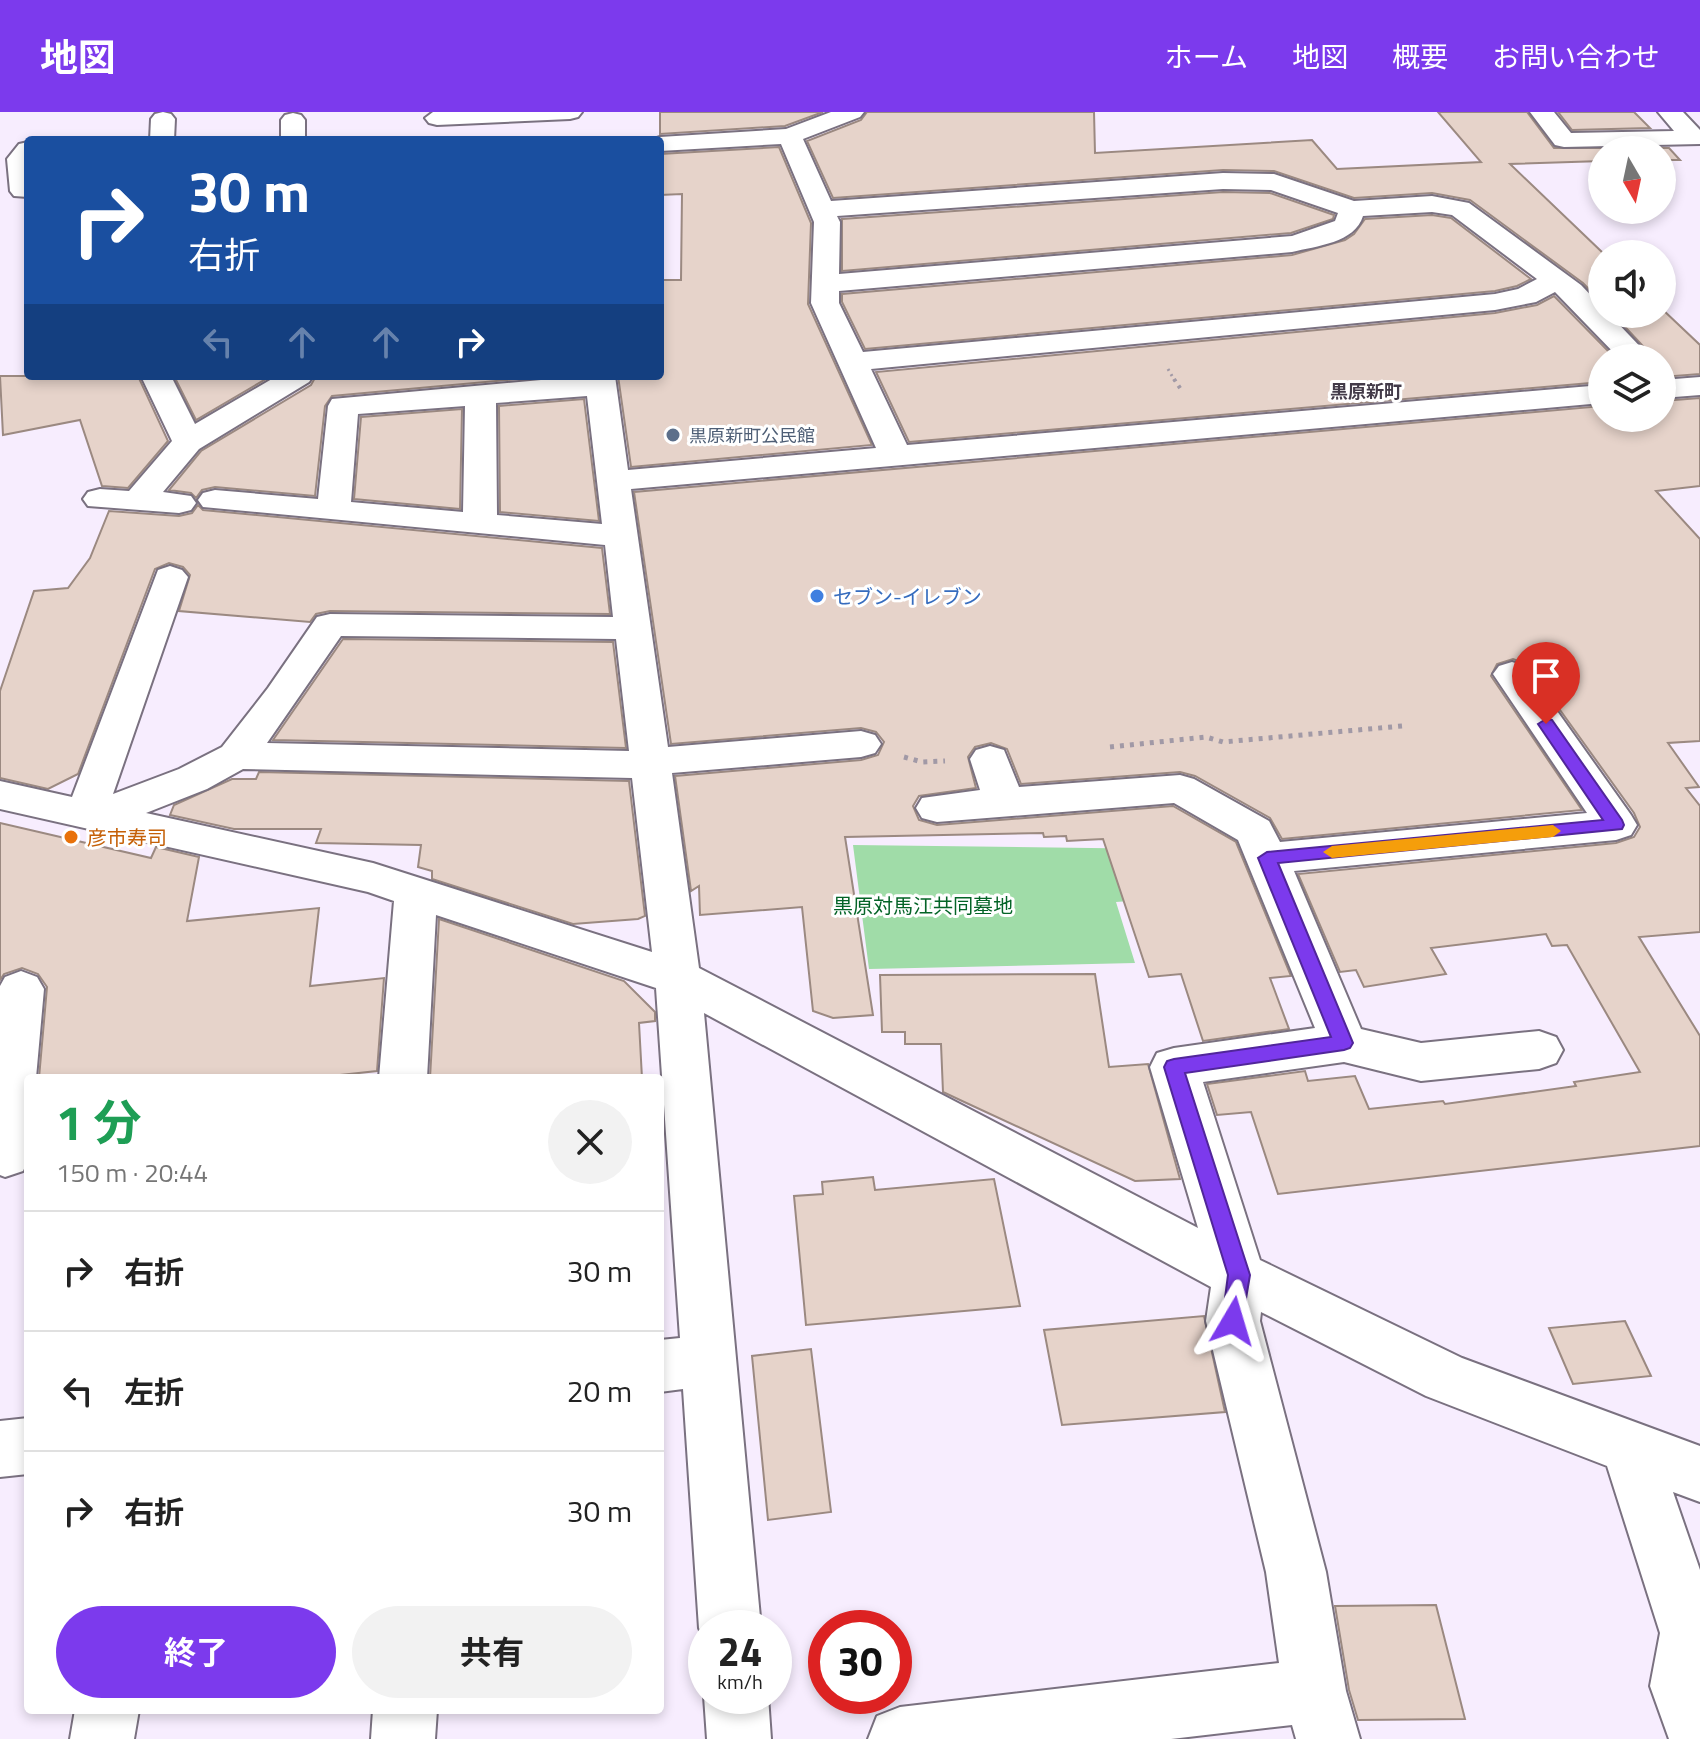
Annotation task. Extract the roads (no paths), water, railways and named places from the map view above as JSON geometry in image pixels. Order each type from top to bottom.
[{"type":"street","points":[[437,118],[570,112],[573,136]]},
{"type":"street","points":[[664,144],[790,136],[852,112]]},
{"type":"street","points":[[1542,112],[1564,140],[1694,138],[1670,112]]},
{"type":"street","points":[[790,136],[827,222],[825,303],[896,456]]},
{"type":"street","points":[[17,191],[19,159],[24,153]]},
{"type":"street","points":[[821,209],[1223,181],[1274,182],[1352,209],[1432,204],[1460,208],[1571,291],[1622,344]]},
{"type":"street","points":[[1460,208],[1480,192]]},
{"type":"street","points":[[825,284],[1292,244],[1324,236],[1347,225],[1352,209]]},
{"type":"street","points":[[854,362],[1495,302],[1526,296],[1556,280]]},
{"type":"street","points":[[158,380],[188,442]]},
{"type":"street","points":[[139,500],[188,442],[291,380]]},
{"type":"street","points":[[333,511],[343,406],[601,381],[678,978],[684,1363],[727,1610]]},
{"type":"street","points":[[1676,387],[1700,386]]},
{"type":"street","points":[[480,525],[481,395]]},
{"type":"street","points":[[613,481],[1588,395]]},
{"type":"street","points":[[100,499],[179,503]]},
{"type":"street","points":[[215,500],[619,536]]},
{"type":"street","points":[[92,815],[170,577]]},
{"type":"street","points":[[92,815],[193,779],[236,756],[282,697],[330,625],[631,628]]},
{"type":"street","points":[[1267,858],[1616,825],[1512,674]]},
{"type":"street","points":[[236,756],[649,764],[861,744]]},
{"type":"street","points":[[990,759],[1004,803]]},
{"type":"street","points":[[937,808],[1180,789],[1254,831],[1344,1043]]},
{"type":"street","points":[[0,795],[373,878],[678,978],[1239,1275],[1446,1378],[1700,1474]]},
{"type":"street","points":[[403,1074],[416,892]]},
{"type":"street","points":[[5,1156],[8,1050],[21,989]]},
{"type":"street","points":[[900,1739],[1321,1715],[1296,1572],[1233,1321],[1239,1275],[1174,1067],[1344,1043],[1421,1062],[1539,1050]]},
{"type":"street","points":[[0,1449],[24,1446]]},
{"type":"street","points":[[1629,1447],[1691,1633],[1682,1686],[1700,1736]]},
{"type":"street","points":[[102,1739],[106,1714]]},
{"type":"street","points":[[403,1739],[405,1714]]},
{"type":"street","points":[[737,1714],[739,1739]]},
{"type":"place","name":"黒原新町公民館","points":[[673,435]]},
{"type":"place","name":"セブン-イレブン","points":[[817,596]]},
{"type":"place","name":"彦市寿司","points":[[71,837]]},
{"type":"district","name":"黒原新町","points":[[1366,391]]},
{"type":"park label","name":"黒原対馬江共同墓地","points":[[923,905]]}]
